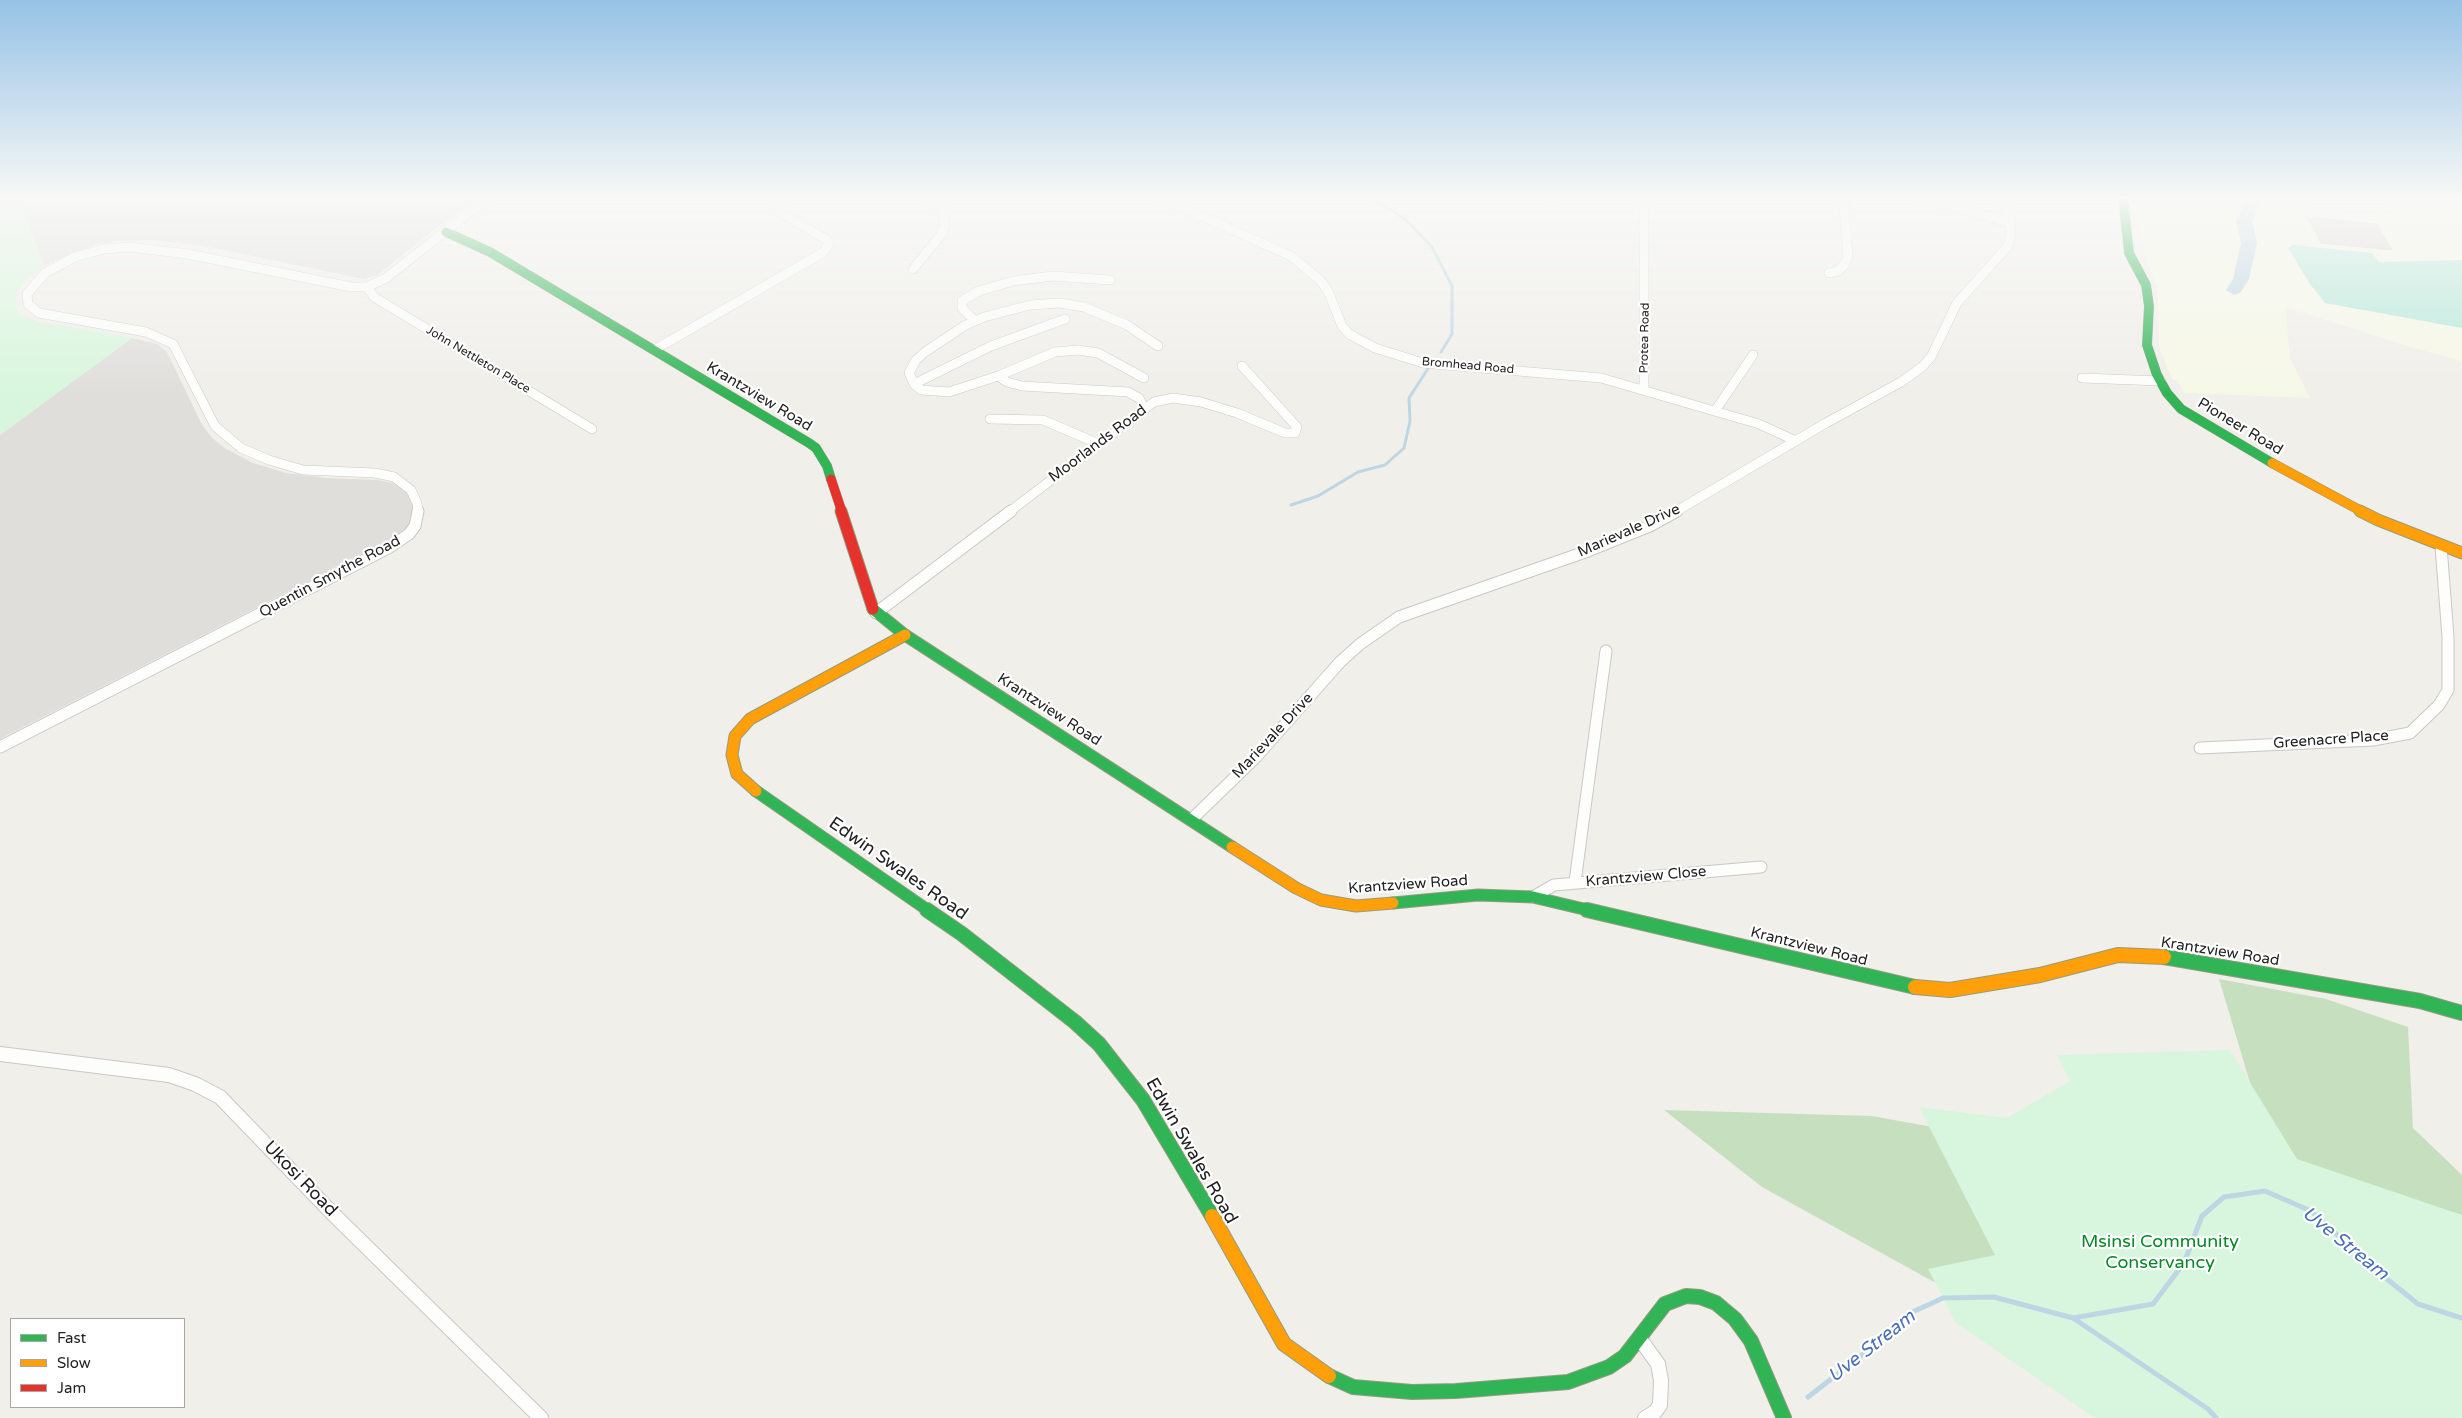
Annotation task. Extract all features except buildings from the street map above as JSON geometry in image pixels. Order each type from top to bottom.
[{"type":"street","name":"Quentin Smythe Road","points":[[0,747],[390,547],[409,534],[415,526],[418,515],[417,503],[411,490],[394,477],[375,473],[303,470],[268,460],[241,448],[215,426],[174,348],[167,340],[146,332],[39,313],[28,304],[27,294],[45,273],[63,263]]},
{"type":"street","name":"Quentin Smythe Road","points":[[233,263],[351,287],[366,287]]},
{"type":"street","points":[[366,287],[382,281],[405,263]]},
{"type":"street","name":"Krantzview Road","points":[[509,263],[816,448],[827,466],[843,522],[872,608],[876,613],[905,635],[1296,888],[1337,905],[1386,905],[1478,895],[1533,897],[1919,989],[1950,990],[2040,975],[2111,957],[2139,955],[2334,985],[2420,1001],[2462,1013]]},
{"type":"street","points":[[654,350],[805,263]]},
{"type":"street","points":[[913,269],[918,263]]},
{"type":"street","name":"Bromhead Road","points":[[1300,263],[1320,280],[1328,291],[1342,326],[1349,334],[1375,348],[1423,363],[1585,375],[1644,389],[1715,411],[1774,430],[1796,441]]},
{"type":"street","name":"Protea Road","points":[[1644,263],[1644,389]]},
{"type":"street","points":[[1829,273],[1838,271],[1845,263]]},
{"type":"street","name":"Marievale Drive","points":[[1192,819],[1256,757],[1340,662],[1360,644],[1399,617],[1434,603],[1588,551],[1650,526],[1809,433],[1901,382],[1922,367],[1930,356],[1957,303],[1994,263]]},
{"type":"street","name":"Pioneer Road","points":[[2134,263],[2146,286],[2149,306],[2147,345],[2167,393],[2181,409],[2211,429],[2378,520],[2462,553]]},
{"type":"street","points":[[974,320],[962,308],[962,301],[980,292],[1013,281],[1053,276],[1110,280]]},
{"type":"street","name":"John Nettleton Place","points":[[366,287],[374,297],[592,429]]},
{"type":"street","points":[[1144,378],[1098,353],[1078,350],[1055,352],[998,376],[949,392],[929,392],[914,384],[910,373],[916,360],[974,320],[1030,305],[1074,304],[1099,312],[1127,325],[1158,346]]},
{"type":"street","points":[[914,384],[991,346],[1065,319]]},
{"type":"street","points":[[1715,411],[1753,355]]},
{"type":"street","name":"Moorlands Road","points":[[876,613],[1144,408],[1164,399],[1184,398],[1237,413],[1285,433],[1295,433],[1297,427],[1294,423],[1242,366]]},
{"type":"street","points":[[998,376],[1007,382],[1022,386],[1128,392],[1139,398],[1144,408]]},
{"type":"street","points":[[2082,378],[2161,381]]},
{"type":"street","points":[[990,419],[1043,420],[1099,444]]},
{"type":"street","points":[[1774,430],[1809,433]]},
{"type":"street","name":"Greenacre Place","points":[[2200,748],[2373,740],[2410,733],[2439,705],[2448,690],[2448,637],[2441,546]]},
{"type":"street","name":"Edwin Swales Road","points":[[905,635],[750,719],[735,736],[732,755],[737,774],[746,784],[774,805],[962,934],[1075,1022],[1104,1051],[1125,1074],[1143,1100],[1191,1179],[1261,1307],[1284,1344],[1341,1384],[1381,1390],[1438,1391],[1568,1382],[1609,1367],[1625,1356],[1640,1339],[1665,1304],[1686,1296],[1710,1299],[1735,1319],[1751,1341],[1784,1418]]},
{"type":"street","points":[[1575,882],[1606,651]]},
{"type":"street","name":"Krantzview Close","points":[[1533,897],[1554,885],[1575,882],[1761,867]]},
{"type":"street","name":"Ukosi Road","points":[[0,1054],[169,1075],[195,1084],[220,1097],[339,1220],[541,1418]]},
{"type":"street","points":[[1640,1339],[1658,1364],[1661,1380],[1660,1405],[1655,1412],[1645,1418]]},
{"type":"shaded area","points":[[287,263],[393,263],[378,275],[364,279]]},
{"type":"shaded area","points":[[2148,263],[2462,263],[2462,361],[2414,348],[2285,307],[2290,358],[2310,398],[2185,393],[2177,380],[2173,380],[2159,348],[2158,290]]},
{"type":"shaded area","points":[[132,338],[157,344],[167,352],[202,425],[212,438],[226,449],[253,463],[286,473],[326,478],[378,480],[393,483],[408,493],[414,506],[413,519],[408,528],[400,534],[0,739],[0,435]]},
{"type":"green space","points":[[0,263],[43,263],[44,266],[26,279],[17,292],[15,304],[20,314],[38,322],[132,338],[0,435]]},
{"type":"green space","points":[[2297,263],[2462,263],[2462,328],[2325,303]]},
{"type":"green space","name":"Msinsi Community Conservancy","points":[[2219,979],[2326,999],[2408,1027],[2413,1128],[2462,1175],[2462,1395],[2001,1319],[1762,1187],[1664,1110],[1872,1116],[2015,1142],[2251,1086]]},
{"type":"green space","name":"Msinsi Community Conservancy","points":[[2230,1050],[2297,1159],[2462,1215],[2462,1418],[2095,1418],[1956,1323],[1928,1269],[1995,1255],[1919,1107],[2007,1118],[2070,1081],[2057,1055]]},
{"type":"waterway","points":[[1440,263],[1452,286],[1452,334],[1441,352]]},
{"type":"waterway","points":[[2234,290],[2241,279],[2245,263]]},
{"type":"waterway","points":[[1291,505],[1318,496],[1358,472],[1385,465],[1404,448],[1410,421],[1409,398],[1429,367]]},
{"type":"waterway","name":"Uve Stream","points":[[2073,1318],[2153,1304],[2184,1263],[2202,1216],[2224,1197],[2265,1191],[2311,1211],[2372,1267],[2418,1304],[2462,1318]]},
{"type":"waterway","name":"Uve Stream","points":[[1808,1397],[1871,1348],[1906,1315],[1943,1298],[1994,1297],[2073,1318]]},
{"type":"waterway","points":[[2073,1318],[2208,1409],[2216,1418]]},
{"type":"traffic: fast","points":[[509,263],[809,443],[816,448],[827,466],[831,479]]},
{"type":"traffic: fast","points":[[2134,263],[2146,285],[2149,306],[2147,345],[2157,375],[2167,393],[2181,409],[2272,463]]},
{"type":"traffic: fast","points":[[873,609],[905,635],[1232,847]]},
{"type":"traffic: fast","points":[[756,791],[962,934],[1075,1022],[1099,1044],[1143,1100],[1212,1216]]},
{"type":"traffic: fast","points":[[1393,903],[1478,895],[1533,897],[1915,987]]},
{"type":"traffic: fast","points":[[2164,957],[2420,1001],[2462,1013]]},
{"type":"traffic: fast","points":[[1329,1376],[1353,1387],[1412,1392],[1456,1391],[1568,1382],[1609,1367],[1625,1356],[1665,1304],[1686,1296],[1700,1297],[1716,1303],[1735,1319],[1751,1341],[1784,1418]]},
{"type":"traffic: slow","points":[[2272,463],[2378,520],[2462,553]]},
{"type":"traffic: slow","points":[[756,791],[737,774],[732,755],[735,736],[750,719],[905,635]]},
{"type":"traffic: slow","points":[[1232,847],[1296,888],[1321,900],[1356,906],[1393,903]]},
{"type":"traffic: slow","points":[[1915,987],[1950,990],[2040,975],[2118,955],[2164,957]]},
{"type":"traffic: slow","points":[[1212,1216],[1284,1344],[1329,1376]]},
{"type":"traffic: jam","points":[[831,479],[873,609]]}]
